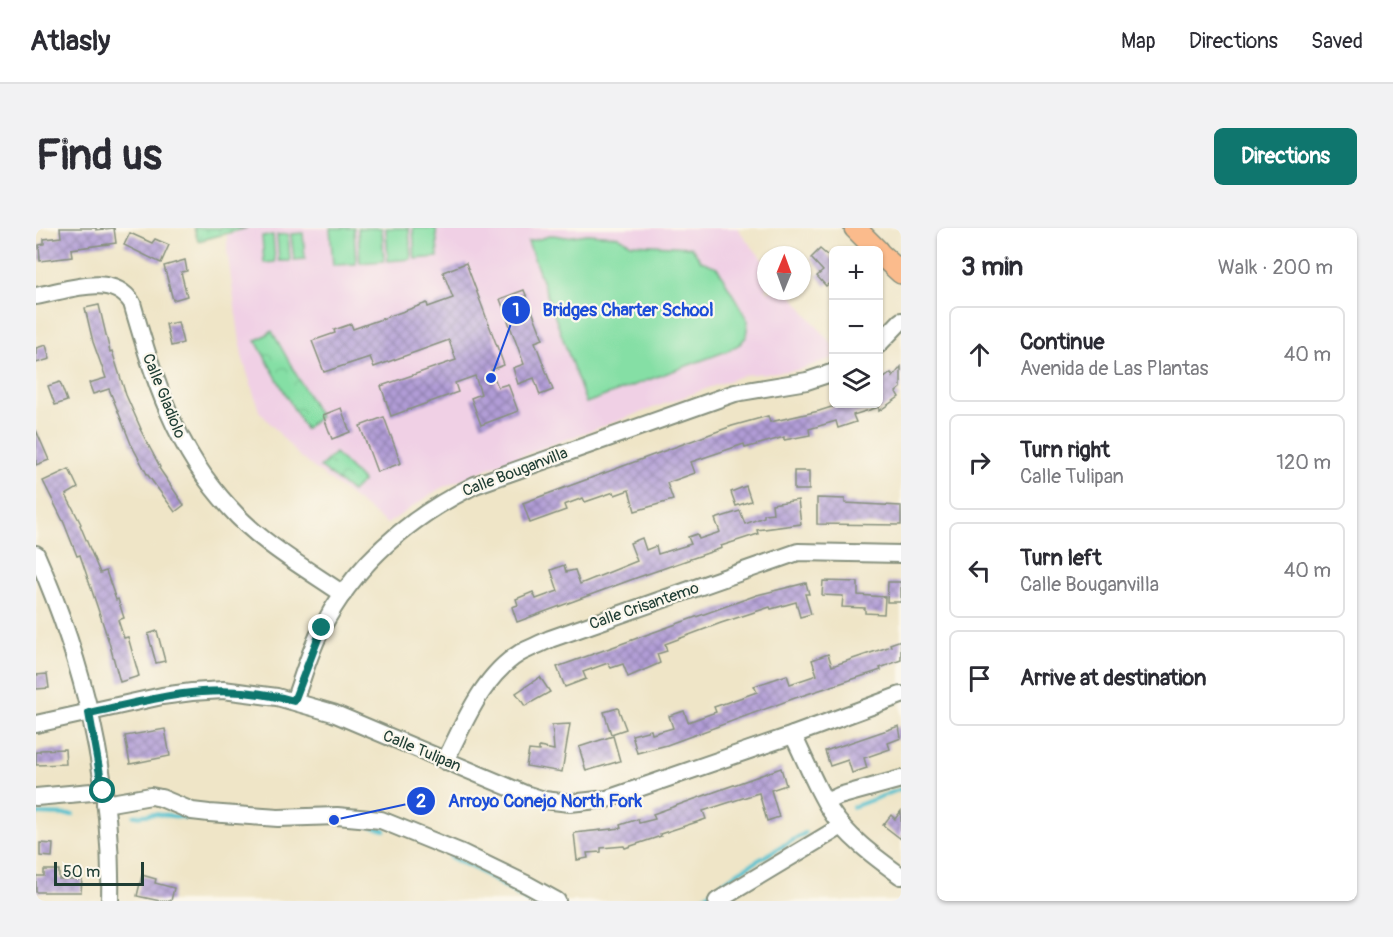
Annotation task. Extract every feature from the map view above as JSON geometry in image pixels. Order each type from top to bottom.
[{"type":"main road","points":[[855,228],[873,246]]},
{"type":"main road","points":[[883,256],[901,273]]},
{"type":"street","name":"Calle Gladiolo","points":[[36,296],[103,285],[120,290],[127,296],[132,303],[165,409],[181,441],[208,483],[230,509],[247,524],[278,549],[344,594]]},
{"type":"street","points":[[883,341],[901,321]]},
{"type":"street","name":"Calle Bouganvilla","points":[[294,701],[322,628],[344,594],[374,554],[441,502],[475,485],[735,393],[807,381],[829,374]]},
{"type":"street","name":"Calle Crisantemo","points":[[445,761],[472,707],[494,677],[518,654],[550,639],[798,552],[901,554]]},
{"type":"street","points":[[36,554],[51,588],[74,656],[89,713],[104,797],[111,867],[110,901]]},
{"type":"street","name":"Calle Tulipan","points":[[36,724],[162,696],[223,690],[277,696],[333,713],[535,797],[557,802],[584,803],[607,799],[793,735],[901,694]]},
{"type":"street","points":[[793,735],[826,802],[842,826],[901,876]]},
{"type":"street","points":[[826,802],[839,796],[901,779]]},
{"type":"street","points":[[36,797],[151,796],[192,811],[208,813],[278,818],[337,816],[381,820],[472,858],[557,901]]},
{"type":"street","points":[[717,901],[842,826]]},
{"type":"shaded area","points":[[247,228],[737,228],[757,253],[757,300],[795,300],[829,341],[829,359],[798,370],[744,375],[496,465],[439,489],[387,524],[301,458],[259,411],[242,356],[227,250],[227,235]]},
{"type":"green space","points":[[194,228],[247,228],[198,241]]},
{"type":"green space","points":[[330,228],[354,228],[356,264],[333,265]]},
{"type":"green space","points":[[358,228],[382,228],[384,261],[360,263]]},
{"type":"green space","points":[[386,228],[409,228],[411,259],[388,261]]},
{"type":"green space","points":[[413,228],[436,228],[438,257],[415,259]]},
{"type":"green space","points":[[303,233],[305,259],[294,260],[291,234]]},
{"type":"green space","points":[[288,234],[290,261],[279,261],[277,235]]},
{"type":"green space","points":[[587,234],[618,236],[631,244],[691,247],[701,261],[717,267],[748,321],[746,337],[740,344],[727,351],[586,403],[528,242],[553,235],[566,237]]},
{"type":"green space","points":[[273,235],[275,262],[264,263],[262,236]]},
{"type":"green space","points":[[272,331],[320,417],[305,429],[256,341]]},
{"type":"green space","points":[[335,453],[363,481],[352,492],[320,467]]},
{"type":"building","points":[[60,228],[96,228],[96,230],[114,228],[116,243],[71,249],[72,257],[40,261],[39,245],[44,244],[44,239],[61,237]]},
{"type":"building","points":[[130,233],[152,243],[155,239],[169,245],[161,263],[124,245]]},
{"type":"building","points":[[820,249],[829,257],[829,284],[826,286],[817,276],[823,271],[811,258]]},
{"type":"building","points":[[185,260],[187,271],[181,272],[187,296],[173,300],[164,266]]},
{"type":"building","points":[[466,263],[504,365],[491,370],[498,387],[508,384],[518,411],[481,425],[471,398],[481,394],[475,376],[455,383],[458,392],[391,416],[381,386],[456,360],[449,340],[374,367],[370,357],[324,372],[312,341],[335,333],[334,330],[351,324],[353,329],[427,303],[428,307],[453,298],[443,272]]},
{"type":"building","points":[[524,290],[543,339],[535,342],[553,390],[540,395],[534,378],[518,384],[513,368],[524,364],[500,299]]},
{"type":"building","points":[[99,305],[110,352],[112,351],[140,429],[159,468],[184,505],[175,512],[147,474],[131,444],[109,389],[93,394],[89,383],[106,378],[93,342],[85,308]]},
{"type":"building","points":[[178,322],[183,343],[171,346],[166,324]]},
{"type":"building","points":[[46,345],[50,359],[36,363],[36,348]]},
{"type":"building","points":[[901,367],[901,388],[896,392],[899,397],[879,411],[879,408],[883,408],[883,379],[891,373],[893,377]]},
{"type":"building","points":[[60,382],[67,401],[55,405],[48,386]]},
{"type":"building","points":[[341,408],[350,432],[332,439],[323,415]]},
{"type":"building","points":[[829,408],[876,408],[853,415],[856,422],[838,428],[836,421],[809,429],[810,435],[784,440],[784,437],[745,448],[744,444],[691,462],[695,473],[667,483],[673,500],[635,511],[629,490],[615,495],[614,492],[585,502],[583,498],[564,505],[566,510],[530,523],[523,503],[732,426],[768,416],[770,422]]},
{"type":"building","points":[[384,417],[401,463],[377,472],[360,426]]},
{"type":"building","points":[[36,430],[49,460],[36,465]]},
{"type":"building","points":[[69,469],[78,488],[66,495],[81,524],[100,573],[106,571],[116,600],[118,599],[124,618],[118,620],[124,638],[128,637],[139,676],[120,682],[80,555],[77,556],[43,481]]},
{"type":"building","points":[[794,471],[809,471],[809,490],[794,490]]},
{"type":"building","points":[[746,486],[751,501],[736,506],[731,492]]},
{"type":"building","points":[[817,498],[845,499],[845,503],[901,506],[901,525],[817,524]]},
{"type":"building","points":[[798,500],[801,524],[757,530],[758,534],[721,546],[722,548],[517,622],[512,607],[518,605],[516,599],[533,592],[536,599],[558,591],[551,570],[564,565],[566,572],[575,570],[580,584],[637,561],[630,543],[642,538],[646,550],[656,546],[658,554],[691,544],[688,537],[697,534],[699,539],[720,532],[715,519],[740,511],[745,524],[764,517],[764,514],[773,513],[772,504]]},
{"type":"building","points":[[823,581],[858,582],[858,595],[885,597],[884,614],[865,613],[865,608],[842,607],[843,596],[822,595]]},
{"type":"building","points":[[888,582],[901,582],[901,602],[887,602]]},
{"type":"building","points":[[806,583],[809,594],[805,594],[811,614],[800,617],[796,602],[771,609],[770,607],[721,623],[665,644],[667,651],[657,654],[660,663],[628,677],[623,664],[611,668],[608,663],[583,672],[586,679],[565,687],[557,667],[757,595]]},
{"type":"building","points":[[157,631],[165,661],[156,663],[148,634]]},
{"type":"building","points":[[901,640],[901,660],[880,668],[881,670],[795,698],[667,745],[637,753],[632,735],[651,730],[652,734],[673,728],[669,716],[684,711],[688,722],[716,712],[714,707],[757,692],[754,686],[787,675],[790,684],[817,675],[812,660],[828,654],[832,666],[891,646],[890,644]]},
{"type":"building","points":[[47,674],[49,688],[36,689],[36,675]]},
{"type":"building","points":[[540,677],[550,692],[525,706],[516,693]]},
{"type":"building","points":[[618,708],[626,729],[611,734],[604,712]]},
{"type":"building","points":[[570,724],[562,772],[526,766],[529,750],[539,751],[539,747],[554,750],[552,725]]},
{"type":"building","points":[[899,726],[901,738],[888,743],[890,749],[864,758],[867,768],[852,773],[848,760],[830,766],[825,751]]},
{"type":"building","points":[[165,729],[170,756],[130,764],[125,736]]},
{"type":"building","points":[[613,736],[620,761],[586,771],[579,747]]},
{"type":"building","points":[[65,749],[66,764],[36,765],[36,752]]},
{"type":"building","points":[[781,768],[786,785],[771,790],[779,817],[767,821],[759,793],[703,811],[706,819],[660,834],[661,836],[625,848],[624,846],[601,848],[601,852],[587,853],[588,858],[577,860],[574,833],[621,828],[620,825],[638,819],[639,823],[655,819],[653,814]]},
{"type":"building","points":[[901,811],[901,839],[883,825],[891,815],[895,819]]},
{"type":"building","points":[[40,843],[53,844],[52,857],[40,856]]},
{"type":"building","points":[[44,870],[59,870],[59,879],[82,879],[81,892],[36,892],[36,876],[44,876]]},
{"type":"building","points":[[142,875],[156,879],[155,883],[174,888],[171,901],[137,896]]},
{"type":"waterway","points":[[853,807],[901,789]]},
{"type":"waterway","points":[[36,814],[73,815]]},
{"type":"waterway","points":[[134,816],[155,814],[189,818]]},
{"type":"waterway","points":[[221,822],[243,824]]},
{"type":"waterway","points":[[369,826],[385,830]]},
{"type":"waterway","points":[[698,901],[738,872],[805,833]]},
{"type":"waterway","points":[[450,857],[479,871],[528,901]]},
{"type":"place","name":"Bridges Charter School","points":[[491,378]]},
{"type":"place","name":"Arroyo Conejo North Fork","points":[[334,820]]},
{"type":"route","points":[[103,791],[89,713],[162,696],[223,690],[277,696],[294,701],[322,628]]}]
